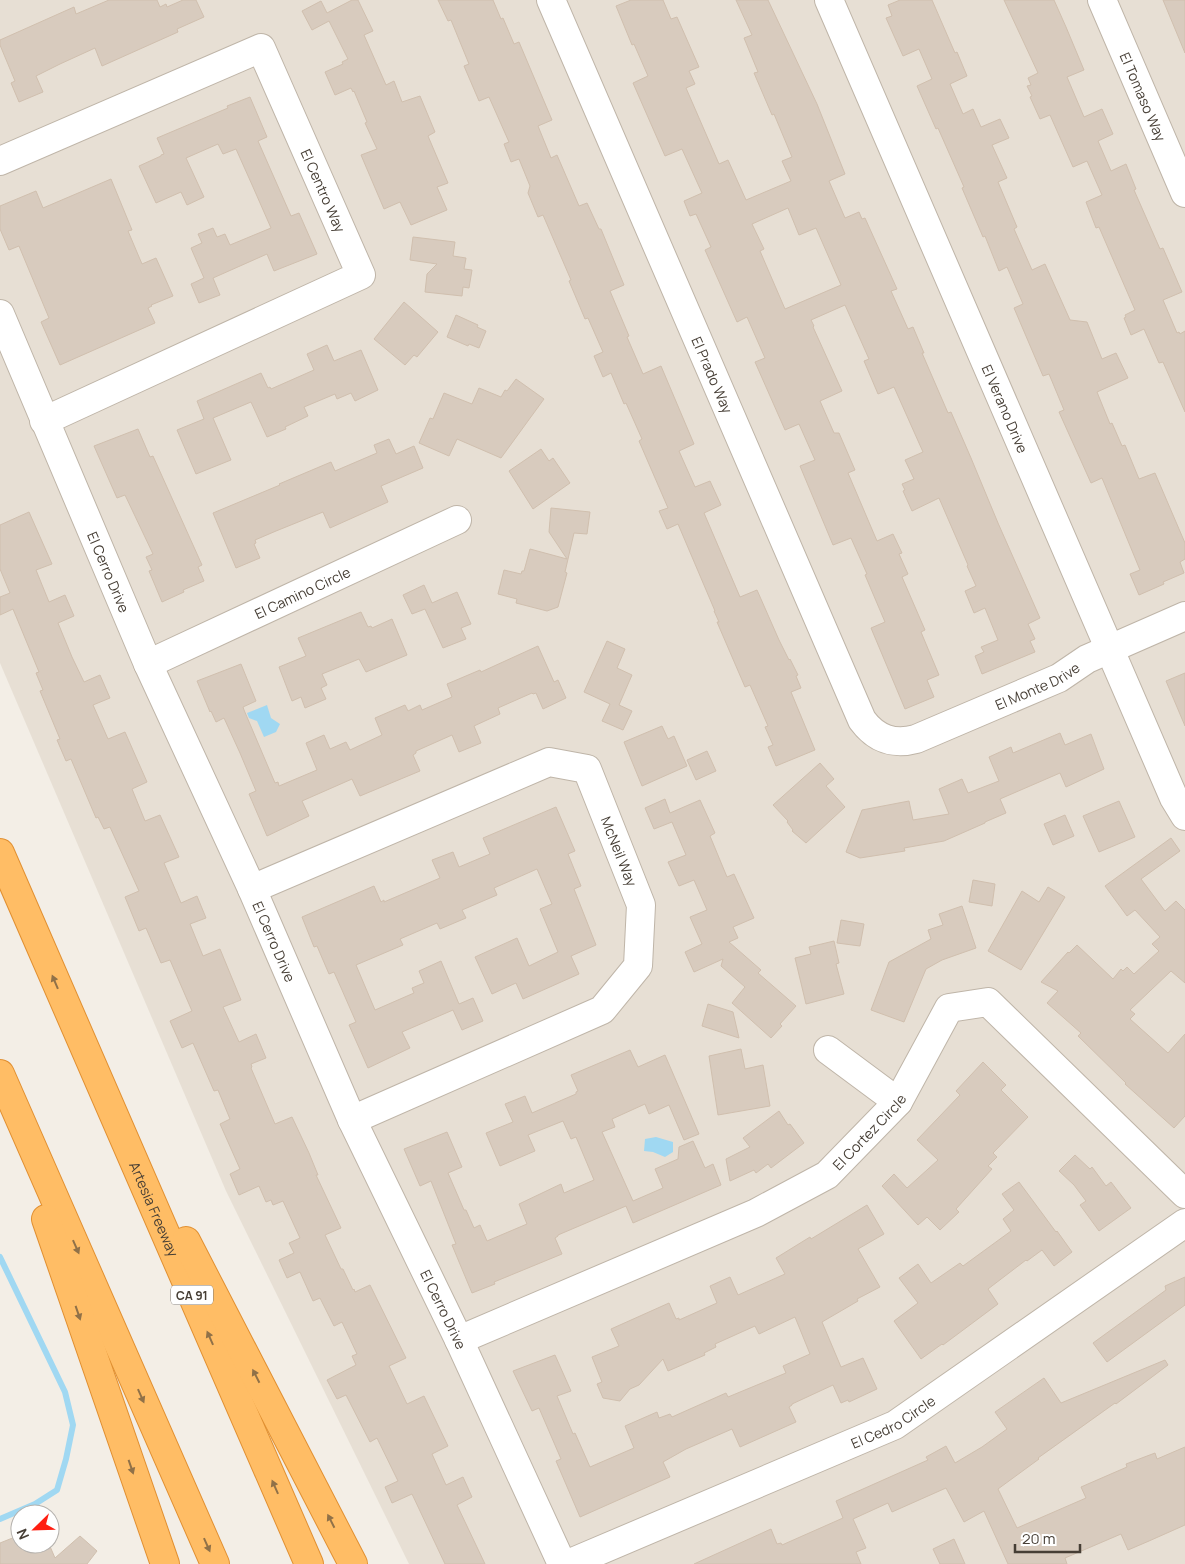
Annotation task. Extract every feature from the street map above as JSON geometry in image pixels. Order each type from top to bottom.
[{"type":"highway","name":"Artesia Freeway","points":[[0,853],[309,1564]]},
{"type":"highway","points":[[75,1026],[353,1564]]},
{"type":"highway","points":[[0,1074],[215,1564]]},
{"type":"highway","points":[[0,1085],[165,1564]]},
{"type":"street","name":"El Prado Way","points":[[551,0],[862,720],[882,746]]},
{"type":"street","name":"El Verano Drive","points":[[829,0],[1108,649],[1174,798],[1185,816]]},
{"type":"street","name":"El Tomaso Way","points":[[1102,0],[1185,193]]},
{"type":"street","name":"El Centro Way","points":[[0,161],[260,48],[361,275],[44,421]]},
{"type":"street","name":"El Cerro Drive","points":[[0,314],[148,664],[252,888],[352,1120],[459,1340],[562,1564]]},
{"type":"street","name":"El Camino Circle","points":[[148,664],[457,520]]},
{"type":"street","name":"El Monte Drive","points":[[882,746],[916,739],[1059,678],[1087,658],[1185,616]]},
{"type":"street","name":"McNeil Way","points":[[252,888],[549,762],[587,769],[641,905],[638,966],[602,1010],[352,1120]]},
{"type":"street","name":"El Cortez Circle","points":[[459,1340],[756,1212],[826,1175],[898,1102],[949,1008],[988,1002],[1185,1194]]},
{"type":"street","points":[[828,1050],[898,1102]]},
{"type":"street","name":"El Cedro Circle","points":[[568,1564],[895,1425],[1185,1223]]},
{"type":"shaded area","points":[[0,0],[1185,0],[1185,1564],[409,1564],[226,1191],[0,663]]},
{"type":"water","points":[[267,705],[271,718],[280,724],[276,732],[264,737],[257,721],[249,718],[247,713]]},
{"type":"water","points":[[656,1137],[673,1142],[673,1152],[665,1157],[653,1152],[644,1151],[645,1139]]},
{"type":"building","points":[[109,0],[157,0],[160,7],[166,4],[167,7],[183,0],[196,0],[204,17],[177,29],[178,32],[102,66],[95,48],[60,64],[36,76],[43,92],[19,102],[11,83],[15,81],[0,45],[0,40],[74,7],[76,14]]},
{"type":"building","points":[[352,0],[358,0],[373,31],[364,35],[386,85],[394,81],[402,102],[420,96],[435,132],[428,136],[448,183],[437,187],[447,210],[411,225],[400,202],[384,209],[361,155],[377,149],[365,123],[367,122],[354,91],[351,88],[335,95],[325,72],[343,64],[342,62],[348,59],[329,21],[312,30],[302,11],[321,1],[327,13]]},
{"type":"building","points":[[438,0],[493,0],[514,44],[519,42],[552,120],[538,126],[551,158],[557,155],[579,206],[587,203],[599,229],[601,229],[624,285],[610,291],[629,336],[627,337],[643,374],[661,366],[694,444],[679,451],[695,487],[710,481],[721,505],[704,513],[740,597],[757,590],[779,640],[798,675],[796,676],[801,688],[791,692],[815,750],[776,766],[768,747],[773,745],[765,727],[768,726],[750,685],[745,687],[678,524],[667,529],[659,511],[668,508],[639,441],[642,439],[611,373],[603,377],[594,356],[603,352],[588,318],[585,319],[569,281],[571,280],[543,215],[538,217],[528,193],[530,186],[519,159],[511,162],[504,144],[509,142],[489,97],[479,101],[464,66],[469,64],[451,20],[448,21]]},
{"type":"building","points":[[631,0],[663,0],[671,19],[677,17],[699,67],[689,71],[695,84],[686,88],[719,164],[728,160],[746,200],[791,181],[782,161],[792,157],[754,73],[758,72],[744,38],[752,35],[736,0],[768,0],[817,104],[845,174],[829,181],[845,218],[859,212],[862,219],[865,218],[897,289],[891,291],[908,329],[913,327],[948,413],[951,412],[1040,618],[1028,624],[1035,639],[1030,641],[1035,652],[982,674],[975,656],[984,652],[981,647],[998,640],[985,608],[974,613],[965,591],[976,586],[939,498],[912,511],[902,484],[914,479],[905,460],[923,452],[894,387],[878,394],[864,361],[869,359],[845,305],[811,320],[842,391],[820,401],[834,433],[839,433],[855,470],[848,473],[877,541],[893,534],[902,553],[899,554],[908,574],[902,577],[925,630],[921,632],[939,675],[927,680],[934,697],[905,709],[871,628],[885,622],[865,575],[867,574],[851,538],[833,545],[800,466],[815,460],[799,424],[785,430],[755,362],[765,358],[747,317],[737,322],[705,250],[711,247],[696,214],[690,216],[684,201],[702,193],[682,149],[665,156],[633,83],[648,76],[634,44],[632,45],[616,6]],"holes":[[[788,208],[799,235],[816,228],[841,285],[785,309],[760,251],[764,249],[752,224]]]},
{"type":"building","points":[[900,0],[932,0],[967,76],[950,84],[963,114],[973,109],[981,127],[1000,119],[1009,138],[992,145],[1007,178],[998,182],[1017,227],[1014,229],[1032,270],[1045,264],[1070,320],[1087,322],[1102,359],[1116,353],[1128,378],[1097,392],[1110,424],[1112,423],[1122,446],[1125,445],[1139,479],[1155,473],[1185,543],[1185,559],[1180,562],[1184,573],[1139,595],[1130,574],[1140,570],[1102,478],[1091,483],[1059,412],[1064,410],[1049,374],[1043,376],[1014,308],[1023,304],[1007,267],[999,271],[938,128],[936,129],[917,86],[932,79],[919,49],[903,56],[886,18],[892,16],[888,5]]},
{"type":"building","points":[[1004,0],[1054,0],[1066,27],[1084,70],[1067,77],[1084,117],[1102,109],[1113,134],[1098,141],[1111,171],[1126,164],[1136,189],[1134,190],[1160,249],[1163,248],[1182,292],[1163,300],[1177,333],[1179,332],[1180,334],[1185,331],[1185,412],[1163,362],[1159,363],[1144,329],[1131,335],[1124,318],[1126,317],[1125,315],[1135,310],[1099,227],[1096,228],[1086,202],[1102,195],[1087,161],[1073,167],[1050,115],[1040,119],[1027,86],[1031,85],[1028,78],[1038,73]]},
{"type":"building","points":[[1163,0],[1185,0],[1185,53]]},
{"type":"building","points":[[250,97],[267,137],[258,141],[291,216],[299,213],[317,254],[274,271],[267,254],[213,278],[220,295],[199,303],[191,284],[204,278],[191,248],[202,243],[198,234],[213,228],[217,237],[225,234],[230,245],[271,228],[236,149],[223,154],[218,144],[186,158],[204,197],[187,205],[181,192],[156,203],[139,166],[164,154],[157,138]]},
{"type":"building","points":[[111,179],[132,230],[128,231],[142,264],[156,258],[173,296],[148,308],[155,323],[60,365],[41,322],[49,318],[19,246],[9,250],[0,229],[0,206],[36,191],[43,208]]},
{"type":"building","points":[[413,237],[455,242],[453,256],[466,258],[464,269],[472,270],[469,288],[463,287],[462,296],[425,292],[427,274],[437,264],[410,260]]},
{"type":"building","points":[[404,302],[438,332],[417,357],[414,355],[405,365],[374,339]]},
{"type":"building","points":[[456,315],[478,325],[477,327],[486,331],[479,348],[469,344],[468,346],[447,337]]},
{"type":"building","points":[[327,345],[334,361],[361,350],[378,390],[355,401],[351,393],[337,399],[335,394],[304,407],[308,416],[285,427],[286,429],[267,437],[251,402],[213,418],[231,460],[196,474],[177,430],[204,419],[197,401],[261,373],[268,388],[270,387],[271,389],[314,370],[307,354]]},
{"type":"building","points":[[516,379],[544,399],[501,458],[457,439],[449,456],[419,443],[430,418],[433,419],[444,393],[472,404],[479,388],[501,397]]},
{"type":"building","points":[[138,429],[150,457],[153,456],[202,565],[198,567],[204,581],[162,602],[149,571],[152,570],[146,557],[153,554],[125,495],[117,498],[94,446]]},
{"type":"building","points":[[389,439],[396,454],[414,446],[423,468],[381,486],[388,502],[330,528],[323,512],[255,540],[256,543],[254,544],[260,558],[236,568],[213,513],[331,462],[335,471],[377,453],[374,445]]},
{"type":"building","points":[[541,449],[549,461],[553,458],[570,483],[533,509],[509,471]]},
{"type":"building","points":[[551,508],[590,512],[587,534],[574,533],[565,572],[567,573],[558,607],[547,611],[516,603],[517,599],[498,594],[504,570],[521,574],[524,571],[530,549],[567,559],[549,532]]},
{"type":"building","points":[[29,512],[52,564],[36,570],[49,602],[65,595],[74,616],[58,623],[72,657],[84,682],[100,675],[110,698],[93,705],[108,739],[125,732],[147,782],[132,789],[145,821],[160,815],[179,857],[164,863],[181,903],[197,896],[206,918],[190,924],[203,956],[220,949],[241,1000],[223,1007],[239,1042],[256,1034],[266,1058],[251,1064],[251,1068],[275,1124],[292,1117],[341,1228],[325,1235],[353,1290],[355,1292],[370,1285],[406,1358],[389,1366],[407,1404],[424,1396],[448,1446],[432,1454],[446,1485],[463,1477],[472,1497],[457,1505],[485,1564],[445,1564],[412,1494],[392,1503],[385,1487],[398,1481],[377,1438],[370,1442],[346,1395],[337,1399],[327,1380],[356,1365],[352,1356],[357,1354],[342,1322],[334,1326],[320,1298],[313,1301],[300,1272],[287,1278],[279,1260],[294,1253],[289,1243],[300,1238],[283,1201],[273,1205],[271,1200],[266,1202],[259,1186],[239,1195],[230,1174],[240,1169],[220,1124],[230,1119],[218,1090],[214,1091],[193,1043],[182,1048],[170,1021],[192,1011],[170,960],[161,963],[146,928],[139,931],[125,897],[139,891],[110,827],[104,829],[98,817],[96,818],[71,759],[66,761],[57,740],[60,739],[40,691],[43,690],[36,673],[39,672],[13,609],[0,615],[0,597],[10,593],[0,569],[0,525]]},
{"type":"building","points":[[424,585],[432,603],[457,592],[471,624],[461,628],[466,639],[443,648],[425,609],[412,614],[403,595]]},
{"type":"building","points":[[361,612],[368,627],[371,626],[372,628],[392,619],[407,655],[366,672],[359,659],[322,674],[327,685],[321,688],[326,699],[305,708],[301,697],[292,701],[279,667],[306,656],[298,638]]},
{"type":"building","points":[[607,641],[625,649],[617,668],[632,675],[619,705],[632,711],[623,730],[602,721],[610,704],[584,692]]},
{"type":"building","points":[[538,646],[554,682],[558,680],[566,698],[543,709],[536,693],[532,693],[498,708],[500,714],[474,726],[481,743],[459,752],[452,735],[416,751],[413,755],[420,771],[360,796],[352,779],[302,801],[309,816],[267,836],[249,794],[256,791],[240,753],[224,718],[216,722],[210,712],[197,681],[241,664],[256,701],[243,707],[275,783],[278,782],[279,786],[317,770],[306,743],[324,735],[330,749],[346,742],[350,750],[382,735],[375,718],[405,705],[408,711],[420,705],[422,710],[452,697],[447,684],[480,670],[481,672]]},
{"type":"building","points":[[1185,673],[1185,726],[1166,681]]},
{"type":"building","points":[[662,726],[668,739],[674,736],[687,766],[642,786],[624,742]]},
{"type":"building","points":[[1060,733],[1065,745],[1091,734],[1104,769],[1066,787],[1060,773],[1000,799],[1006,813],[944,841],[904,848],[905,851],[860,858],[846,852],[862,810],[909,801],[913,820],[949,814],[939,789],[962,779],[968,793],[999,781],[989,757],[1011,747],[1013,753]]},
{"type":"building","points":[[707,751],[716,771],[696,780],[687,760]]},
{"type":"building","points":[[820,763],[834,779],[826,786],[845,807],[806,843],[792,831],[788,821],[773,805]]},
{"type":"building","points":[[665,799],[670,813],[700,800],[715,833],[710,836],[727,877],[734,874],[754,918],[733,927],[738,938],[729,942],[761,970],[758,973],[796,1006],[780,1024],[782,1026],[771,1038],[732,1003],[745,987],[721,966],[723,959],[694,972],[685,952],[702,944],[690,917],[707,910],[694,880],[679,886],[668,862],[686,855],[672,822],[654,829],[645,808]]},
{"type":"building","points":[[1119,801],[1135,837],[1099,852],[1083,816]]},
{"type":"building","points":[[556,807],[575,851],[568,854],[581,886],[574,889],[596,945],[571,956],[579,974],[523,999],[516,983],[492,994],[475,957],[517,938],[529,966],[558,952],[540,909],[552,904],[537,869],[494,888],[497,895],[462,910],[466,918],[440,929],[437,923],[400,939],[403,945],[356,965],[375,1010],[414,993],[412,988],[424,983],[419,971],[441,961],[459,1004],[473,998],[483,1021],[462,1030],[453,1010],[402,1032],[410,1048],[368,1068],[349,1025],[356,1022],[334,972],[329,974],[317,946],[314,947],[302,917],[374,886],[381,902],[384,900],[384,902],[440,878],[432,860],[453,852],[459,867],[490,854],[483,838]]},
{"type":"building","points":[[1065,815],[1074,836],[1053,845],[1044,824]]},
{"type":"building","points":[[1171,838],[1180,851],[1141,879],[1165,911],[1176,901],[1185,910],[1185,983],[1171,971],[1130,1010],[1135,1014],[1130,1019],[1168,1053],[1185,1034],[1185,1116],[1174,1128],[1125,1084],[1078,1036],[1081,1033],[1047,1003],[1058,991],[1041,982],[1068,952],[1077,945],[1113,979],[1121,969],[1123,971],[1127,967],[1134,974],[1159,951],[1152,944],[1160,937],[1135,910],[1127,916],[1105,886]]},
{"type":"building","points":[[973,880],[995,884],[992,906],[969,902]]},
{"type":"building","points":[[1048,887],[1065,897],[1021,970],[988,951],[1022,891],[1039,902]]},
{"type":"building","points":[[962,906],[976,948],[942,960],[926,969],[904,1022],[871,1010],[889,962],[931,939],[928,930],[943,925],[939,914]]},
{"type":"building","points":[[841,920],[864,924],[860,946],[837,943]]},
{"type":"building","points":[[834,941],[839,963],[836,964],[844,994],[806,1004],[795,958],[811,954],[809,947]]},
{"type":"building","points":[[708,1004],[733,1012],[739,1038],[702,1026]]},
{"type":"building","points":[[741,1049],[745,1069],[763,1065],[770,1106],[718,1115],[709,1056]]},
{"type":"building","points":[[630,1050],[638,1067],[665,1055],[699,1134],[684,1140],[669,1105],[649,1114],[645,1104],[612,1119],[615,1127],[602,1132],[633,1201],[663,1188],[655,1169],[678,1159],[679,1147],[693,1141],[705,1168],[713,1164],[721,1185],[633,1223],[626,1206],[558,1235],[555,1238],[562,1254],[472,1293],[452,1245],[456,1244],[431,1181],[420,1186],[404,1149],[447,1132],[462,1167],[448,1173],[474,1228],[480,1225],[487,1241],[527,1224],[519,1204],[561,1184],[564,1193],[594,1180],[576,1137],[571,1139],[563,1121],[528,1135],[535,1151],[500,1166],[486,1133],[513,1122],[505,1104],[525,1096],[532,1113],[576,1094],[578,1091],[571,1075]]},
{"type":"building","points":[[983,1062],[1006,1085],[1001,1090],[1028,1117],[993,1153],[997,1157],[988,1166],[992,1169],[956,1209],[959,1212],[940,1230],[927,1217],[918,1225],[882,1186],[894,1174],[907,1188],[938,1160],[917,1140],[960,1095],[956,1091]]},
{"type":"building","points":[[779,1111],[788,1125],[790,1124],[804,1143],[771,1168],[768,1164],[756,1173],[754,1170],[730,1181],[726,1159],[750,1147],[743,1138]]},
{"type":"building","points":[[1075,1155],[1090,1169],[1092,1167],[1106,1186],[1111,1182],[1131,1208],[1099,1231],[1080,1205],[1086,1201],[1074,1185],[1059,1171]]},
{"type":"building","points":[[1019,1182],[1072,1252],[1054,1266],[1042,1250],[1026,1260],[988,1289],[998,1304],[921,1359],[894,1321],[918,1303],[899,1278],[918,1264],[931,1283],[960,1263],[963,1266],[1011,1231],[1003,1219],[1014,1210],[1002,1194]]},
{"type":"building","points":[[867,1205],[884,1234],[858,1249],[880,1287],[857,1299],[858,1301],[822,1322],[841,1367],[863,1358],[877,1389],[849,1402],[848,1400],[841,1403],[833,1385],[789,1407],[796,1422],[740,1447],[732,1429],[686,1449],[663,1462],[670,1477],[580,1517],[556,1461],[561,1459],[539,1408],[532,1411],[513,1371],[555,1355],[571,1391],[557,1396],[573,1434],[575,1433],[590,1467],[634,1448],[625,1426],[657,1412],[659,1418],[670,1414],[672,1417],[726,1393],[728,1397],[786,1373],[783,1366],[810,1354],[795,1317],[759,1334],[755,1326],[715,1344],[716,1347],[704,1353],[705,1355],[668,1371],[663,1359],[639,1385],[630,1389],[620,1401],[603,1398],[597,1384],[602,1382],[592,1357],[619,1346],[611,1329],[669,1303],[676,1319],[679,1318],[679,1320],[717,1303],[710,1286],[730,1277],[738,1295],[785,1274],[776,1258]]},
{"type":"building","points":[[1185,1277],[1185,1305],[1107,1362],[1093,1343],[1166,1290],[1165,1286]]},
{"type":"building","points":[[1165,1360],[1168,1365],[998,1489],[1017,1528],[1086,1498],[1081,1487],[1127,1467],[1126,1464],[1155,1453],[1157,1459],[1185,1447],[1185,1525],[1149,1541],[1128,1550],[1121,1534],[1065,1558],[1067,1564],[1008,1564],[984,1511],[964,1522],[946,1488],[892,1512],[888,1503],[853,1519],[866,1548],[856,1552],[861,1564],[694,1564],[771,1529],[777,1544],[781,1543],[782,1545],[843,1518],[836,1501],[928,1460],[926,1457],[946,1446],[955,1463],[1007,1429],[995,1412],[1044,1378],[1061,1403]]},
{"type":"building","points":[[80,1536],[97,1551],[87,1564],[0,1564],[0,1543],[10,1539],[10,1554],[53,1554],[55,1558]]},
{"type":"building","points":[[954,1539],[965,1564],[940,1564],[933,1549]]},
{"type":"waterway","points":[[0,1257],[65,1392],[73,1425],[57,1490],[35,1504],[0,1519]]}]
